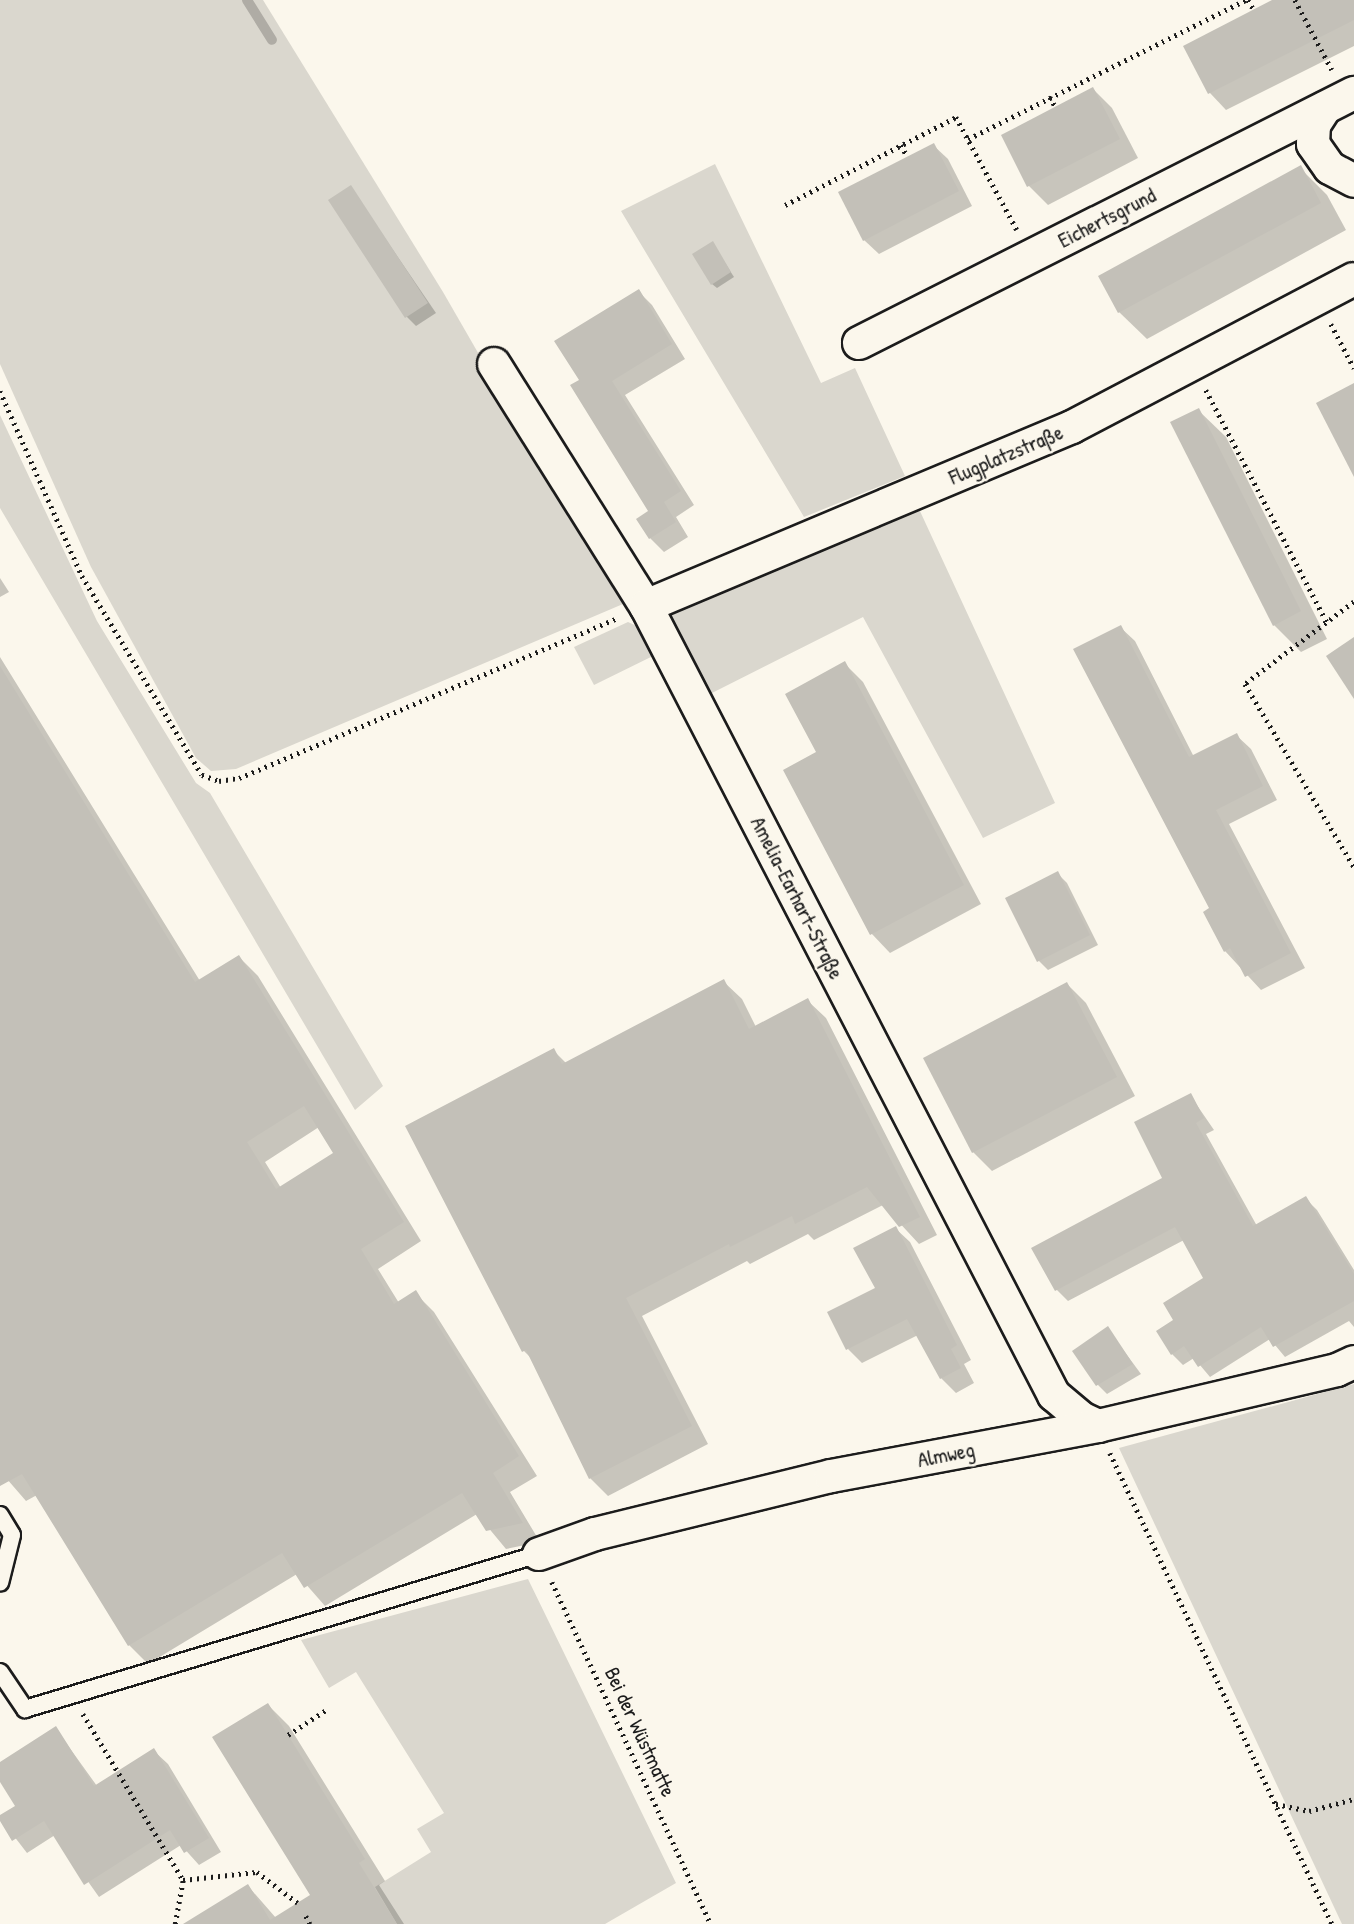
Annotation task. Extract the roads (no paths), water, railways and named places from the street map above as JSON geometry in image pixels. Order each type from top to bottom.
[{"type":"street","points":[[1342,99],[1314,125],[1313,144],[1331,168],[1354,181]]},
{"type":"street","name":"Eichertsgrund","points":[[859,343],[1342,99]]},
{"type":"street","name":"Flugplatzstraße","points":[[646,606],[1072,427],[1354,279]]},
{"type":"street","name":"Amelia-Earhart-Straße","points":[[494,364],[646,606],[1054,1395],[1081,1419],[1098,1426]]},
{"type":"street","name":"Almweg","points":[[539,1554],[595,1534],[831,1476],[1098,1426],[1337,1370],[1354,1362]]},
{"type":"lane","points":[[0,1515],[12,1535],[0,1583]]},
{"type":"lane","points":[[0,1672],[25,1709],[539,1554]]},
{"type":"waterway","points":[[247,0],[272,40]]}]
